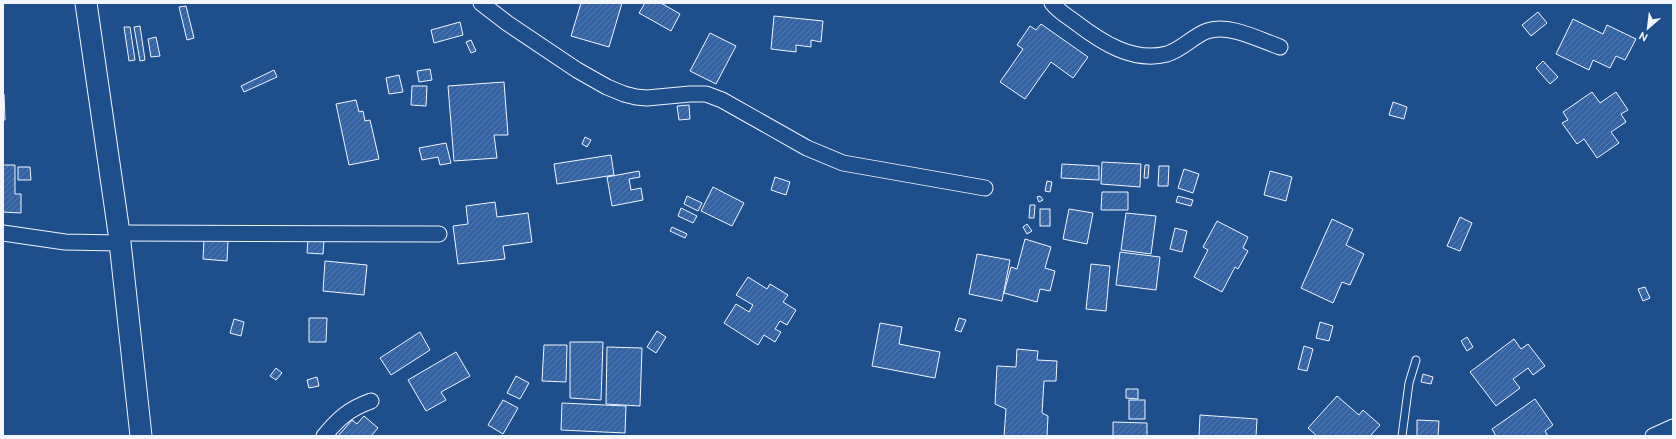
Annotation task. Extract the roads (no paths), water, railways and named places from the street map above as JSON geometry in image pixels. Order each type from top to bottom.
[{"type":"main road","points":[[86,3],[119,238],[141,436]]},
{"type":"street","points":[[481,3],[507,23],[577,70],[607,87],[624,94],[647,98],[706,94],[722,100],[807,148],[843,162],[985,188]]},
{"type":"street","points":[[1052,3],[1078,24],[1107,44],[1124,52],[1152,57],[1168,54],[1207,31],[1224,30],[1230,30],[1280,47]]},
{"type":"street","points":[[3,233],[65,242],[119,238],[439,234]]},
{"type":"street","points":[[324,436],[344,414],[355,407],[371,401]]},
{"type":"street","points":[[1653,436],[1673,427]]},
{"type":"lane","points":[[1402,436],[1409,383],[1416,360]]}]
